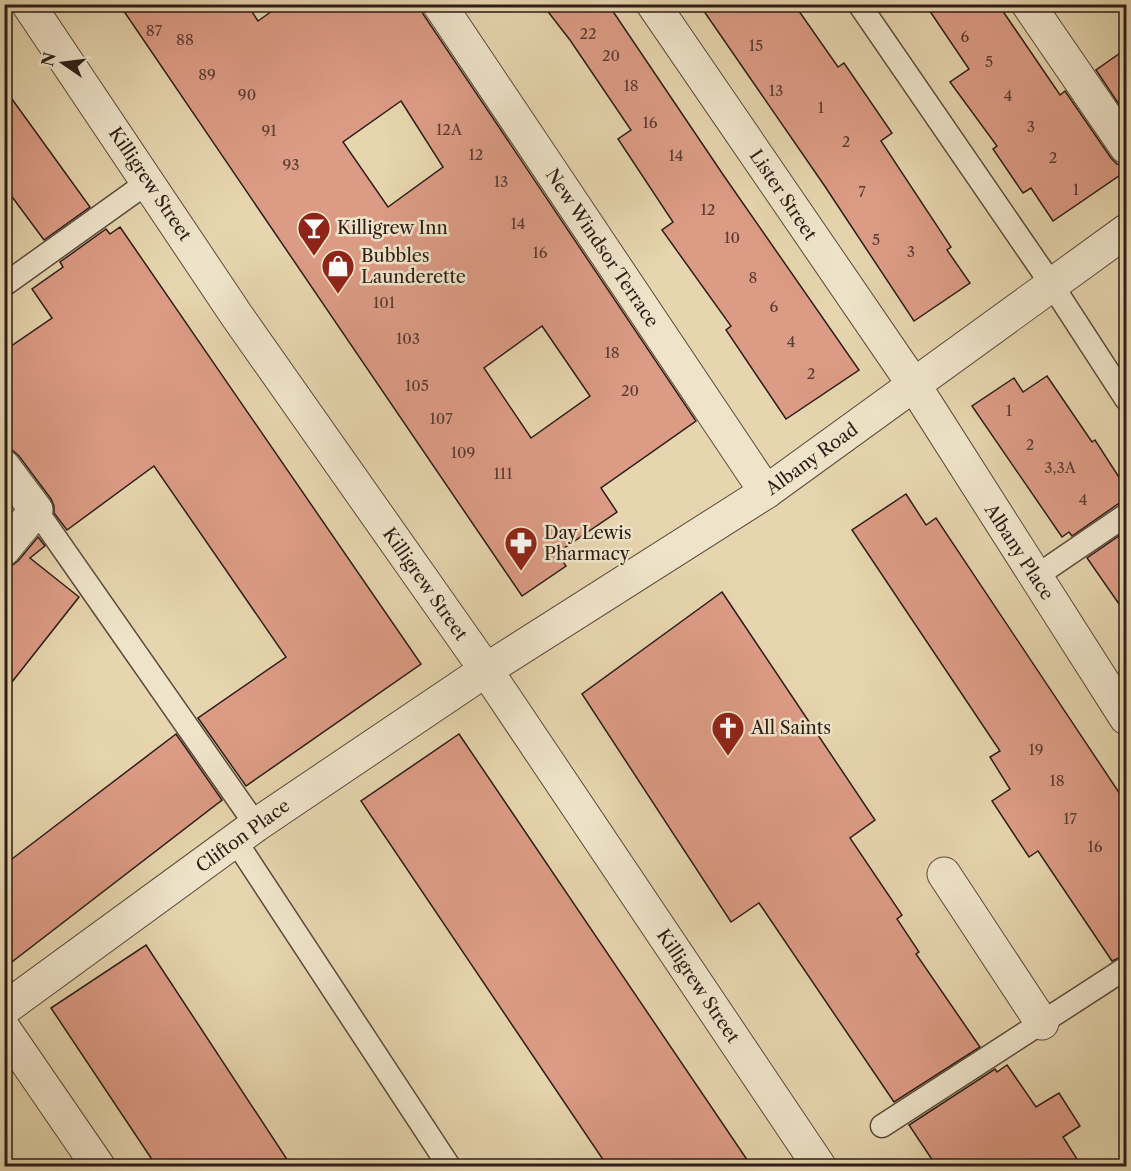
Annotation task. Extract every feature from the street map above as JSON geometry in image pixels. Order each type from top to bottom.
[{"type":"street","name":"Killigrew Street","points":[[28,4],[237,316],[486,670],[819,1167]]},
{"type":"street","name":"New Windsor Terrace","points":[[439,4],[766,492]]},
{"type":"street","name":"Lister Street","points":[[653,4],[914,385]]},
{"type":"street","points":[[1030,5],[1126,147]]},
{"type":"street","name":"Albany Road","points":[[486,670],[766,492],[1126,231]]},
{"type":"street","name":"Albany Place","points":[[914,385],[1126,718]]},
{"type":"street","points":[[4,467],[36,510],[4,549]]},
{"type":"street","name":"Clifton Place","points":[[4,1010],[245,833],[486,670]]},
{"type":"street","points":[[944,874],[1042,1023]]},
{"type":"street","points":[[4,1029],[98,1167]]},
{"type":"lane","points":[[859,4],[1052,285],[1126,399]]},
{"type":"lane","points":[[4,285],[148,182]]},
{"type":"lane","points":[[36,510],[245,833],[449,1167]]},
{"type":"lane","points":[[1035,577],[1126,515]]},
{"type":"lane","points":[[882,1126],[1126,968]]},
{"type":"building","points":[[119,4],[247,4],[258,21],[282,4],[420,4],[423,14],[696,421],[601,488],[617,512],[557,553],[566,566],[522,596]],"holes":[[[401,101],[443,167],[388,207],[343,142]],[[542,326],[590,396],[531,438],[484,368]]]},
{"type":"building","points":[[542,4],[608,4],[859,370],[786,419],[726,330],[731,326],[662,230],[673,222],[618,139],[631,130],[570,40]]},
{"type":"building","points":[[699,4],[794,4],[838,67],[844,63],[892,133],[881,141],[951,247],[947,250],[970,283],[914,321],[824,185]]},
{"type":"building","points":[[925,4],[998,4],[1060,95],[1065,91],[1111,158],[1117,164],[1126,166],[1126,171],[1053,221],[1031,188],[1023,193],[993,149],[997,146],[950,82],[969,69]]},
{"type":"building","points":[[1126,49],[1126,115],[1096,70]]},
{"type":"building","points":[[4,88],[90,207],[44,240],[4,186]]},
{"type":"building","points":[[120,227],[421,664],[246,786],[198,718],[286,657],[154,466],[67,530],[54,513],[51,499],[19,456],[12,450],[4,449],[4,351],[52,318],[32,289],[63,267],[60,262],[106,229],[110,234]]},
{"type":"building","points":[[1047,376],[1092,442],[1095,440],[1126,488],[1126,502],[1118,504],[1072,536],[1069,532],[1062,537],[972,406],[1014,378],[1023,392]]},
{"type":"building","points":[[906,494],[926,525],[936,518],[1126,803],[1126,955],[1112,961],[1038,851],[1029,857],[992,801],[1010,789],[990,757],[1000,751],[852,530]]},
{"type":"building","points":[[1126,531],[1126,614],[1087,558]]},
{"type":"building","points":[[38,537],[45,546],[30,558],[79,597],[4,692],[4,567],[11,566],[18,561]]},
{"type":"building","name":"All Saints","points":[[722,592],[875,820],[850,838],[902,915],[897,919],[919,952],[916,954],[980,1047],[894,1102],[759,903],[731,922],[582,694]]},
{"type":"building","points":[[176,734],[222,800],[4,968],[4,865]]},
{"type":"building","points":[[459,734],[752,1167],[608,1167],[361,801]]},
{"type":"building","points":[[146,945],[292,1167],[157,1167],[51,1008]]},
{"type":"building","points":[[1007,1065],[1036,1107],[1059,1093],[1080,1126],[1063,1137],[1082,1167],[937,1167],[909,1125],[995,1069],[997,1072]]},
{"type":"place","name":"Killigrew Inn","points":[[314,257]]},
{"type":"place","name":"Bubbles Launderette","points":[[338,295]]},
{"type":"place","name":"Day Lewis Pharmacy","points":[[521,572]]},
{"type":"place","name":"All Saints","points":[[728,757]]}]
